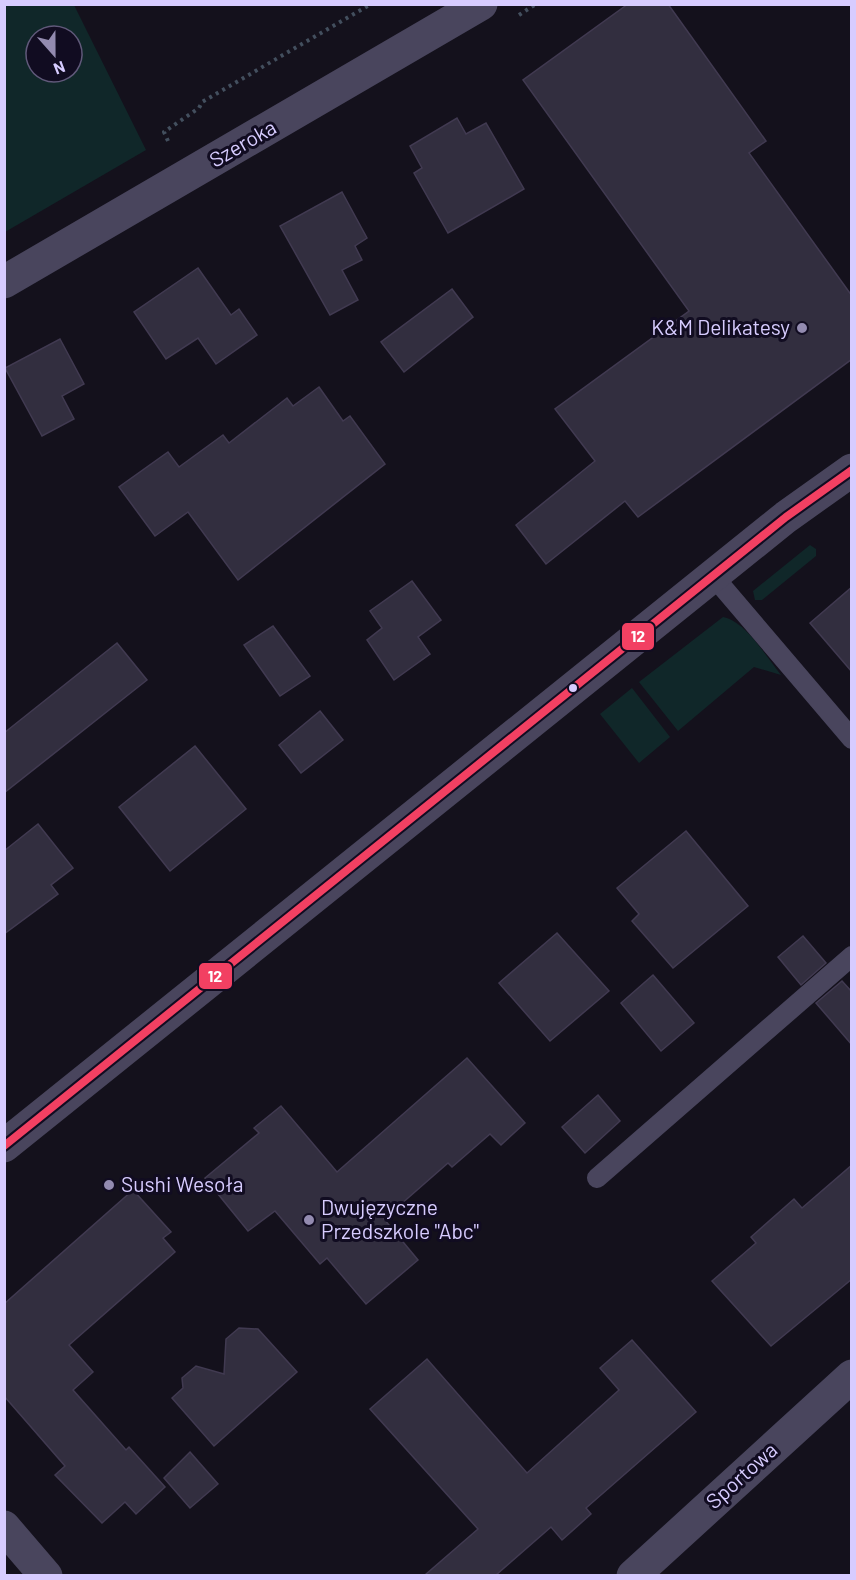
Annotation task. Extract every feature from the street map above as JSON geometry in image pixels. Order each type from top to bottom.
[{"type":"street","name":"Szeroka","points":[[4,282],[481,4]]},
{"type":"street","points":[[4,1146],[786,517],[852,470]]},
{"type":"street","name":"Sportowa","points":[[633,1575],[852,1376]]},
{"type":"street","points":[[4,1527],[46,1575]]},
{"type":"lane","points":[[714,577],[852,739]]},
{"type":"lane","points":[[597,1178],[852,956]]},
{"type":"path","points":[[164,135],[199,108],[201,102],[370,4]]},
{"type":"green space","points":[[5,4],[74,5],[83,24],[24,24],[24,84],[84,84],[84,25],[146,150],[5,232]]},
{"type":"green space","points":[[810,545],[816,549],[816,556],[762,600],[755,600],[753,591]]},
{"type":"green space","points":[[723,617],[732,620],[748,633],[781,675],[754,667],[678,731],[639,682]]},
{"type":"green space","points":[[632,688],[670,737],[639,763],[600,714]]},
{"type":"building","points":[[628,4],[668,4],[766,141],[749,153],[852,296],[852,359],[638,517],[625,501],[546,564],[516,525],[595,461],[555,409],[689,311],[523,80]]},
{"type":"building","points":[[457,118],[466,134],[486,123],[524,189],[448,233],[414,173],[422,168],[410,146]]},
{"type":"building","points":[[342,192],[367,238],[355,246],[362,260],[342,270],[358,300],[330,315],[280,226]]},
{"type":"building","points":[[198,268],[231,315],[239,309],[257,335],[216,364],[198,338],[166,359],[134,312]]},
{"type":"building","points":[[452,289],[473,317],[404,372],[381,342]]},
{"type":"building","points":[[60,339],[84,384],[62,396],[74,419],[42,436],[5,368]]},
{"type":"building","points":[[319,387],[343,421],[350,416],[385,464],[238,580],[188,512],[155,536],[119,487],[168,452],[179,467],[223,435],[229,443],[287,398],[293,406]]},
{"type":"building","points":[[412,581],[441,620],[418,637],[430,654],[394,680],[367,640],[382,628],[370,611]]},
{"type":"building","points":[[852,587],[852,672],[810,623]]},
{"type":"building","points":[[273,626],[310,676],[280,696],[244,645]]},
{"type":"building","points":[[117,643],[147,680],[4,793],[4,733]]},
{"type":"building","points":[[320,711],[343,740],[301,773],[279,745]]},
{"type":"building","points":[[195,746],[246,809],[170,871],[119,807]]},
{"type":"building","points":[[38,824],[73,868],[51,885],[58,894],[4,934],[4,851]]},
{"type":"building","points":[[686,831],[748,906],[673,968],[632,921],[639,914],[617,888]]},
{"type":"building","points":[[557,933],[609,991],[550,1041],[499,983]]},
{"type":"building","points":[[803,936],[826,963],[801,985],[778,957]]},
{"type":"building","points":[[653,975],[694,1023],[661,1051],[621,1003]]},
{"type":"building","points":[[842,981],[852,992],[852,1045],[816,1003]]},
{"type":"building","points":[[467,1058],[525,1123],[501,1145],[490,1134],[452,1167],[448,1163],[384,1219],[418,1260],[366,1304],[327,1258],[320,1264],[275,1211],[248,1231],[205,1178],[259,1133],[254,1128],[281,1106],[337,1172]]},
{"type":"building","points":[[598,1095],[620,1121],[585,1153],[562,1127]]},
{"type":"building","points":[[852,1165],[852,1279],[771,1346],[712,1281],[756,1243],[751,1237],[794,1199],[802,1208]]},
{"type":"building","points":[[133,1190],[171,1232],[163,1238],[175,1252],[69,1345],[93,1372],[73,1390],[126,1450],[129,1447],[165,1487],[136,1514],[125,1502],[102,1523],[55,1475],[65,1466],[4,1396],[4,1304]]},
{"type":"building","points":[[239,1328],[258,1329],[297,1372],[214,1446],[172,1398],[183,1388],[182,1378],[196,1366],[224,1374],[226,1339]]},
{"type":"building","points":[[632,1340],[696,1412],[586,1508],[591,1514],[562,1540],[551,1527],[496,1575],[425,1575],[478,1529],[370,1409],[427,1359],[527,1473],[619,1390],[600,1368]]},
{"type":"building","points":[[190,1452],[218,1484],[190,1508],[164,1478]]},
{"type":"transit line","name":"12","points":[[4,1146],[786,517],[852,470]]},
{"type":"place","name":"K&M Delikatesy","points":[[802,328]]},
{"type":"place","name":"Sushi Wesoła","points":[[109,1185]]},
{"type":"place","name":"Dwujęzyczne Przedszkole \"Abc\"","points":[[309,1220]]}]
